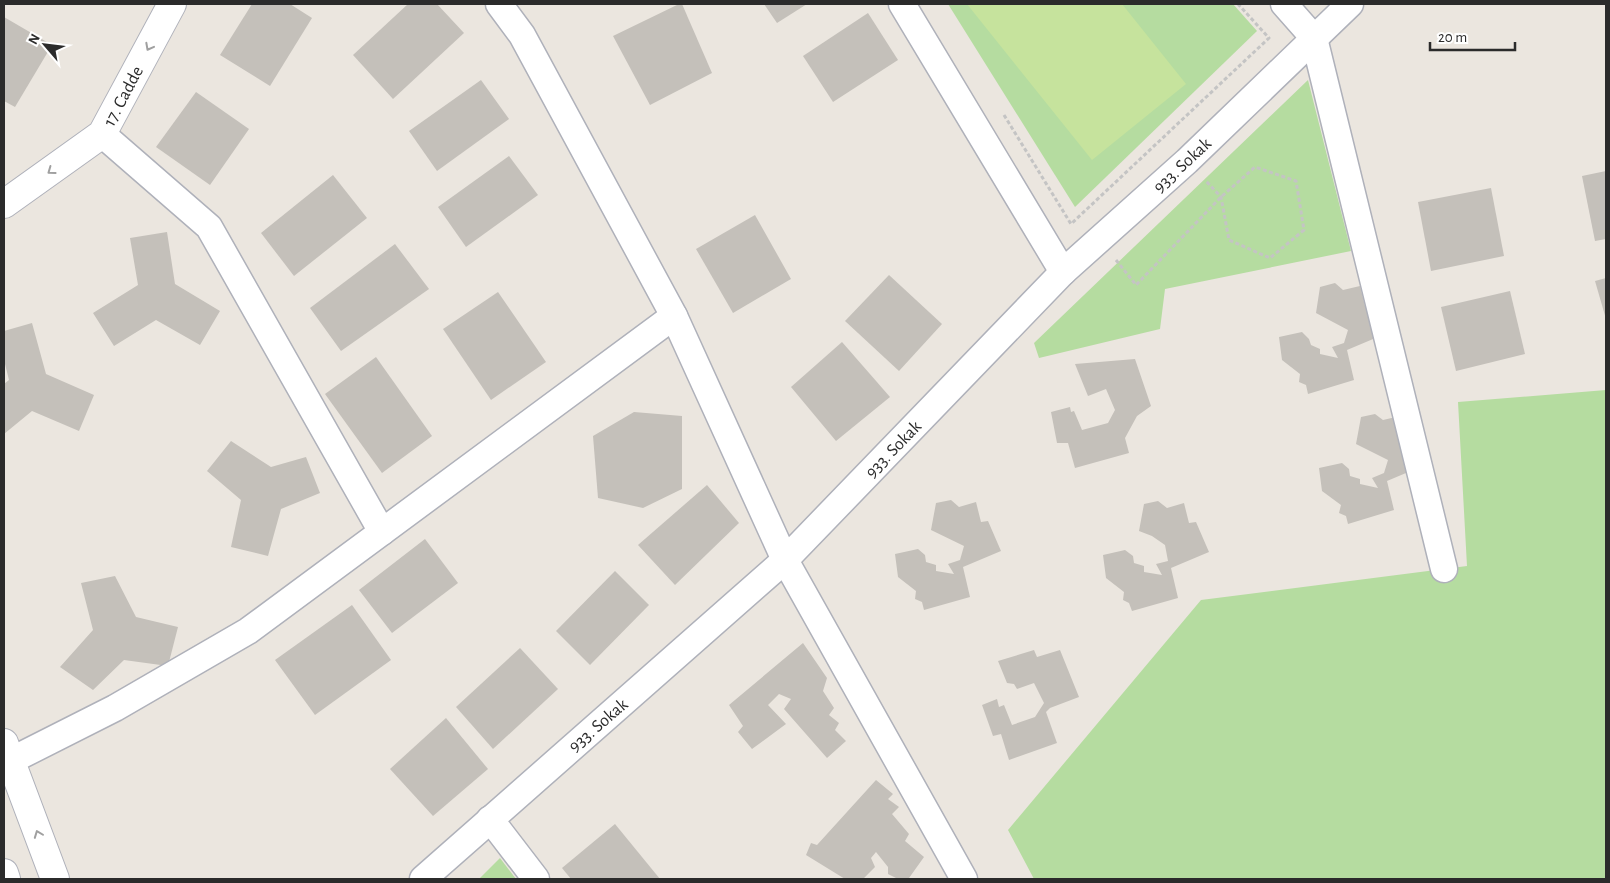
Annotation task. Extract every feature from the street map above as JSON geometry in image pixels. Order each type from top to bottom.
[{"type":"main road","name":"17. Cadde","points":[[4,204],[102,134],[172,4]]},
{"type":"main road","points":[[7,752],[56,879]]},
{"type":"main road","points":[[4,873],[6,879]]},
{"type":"street","points":[[499,4],[522,35],[674,316],[785,560],[964,879]]},
{"type":"street","points":[[902,4],[1063,272]]},
{"type":"street","points":[[1284,4],[1314,38],[1444,569]]},
{"type":"street","name":"933. Sokak","points":[[423,879],[785,560],[1063,272],[1101,241],[1187,161],[1350,4]]},
{"type":"street","points":[[102,134],[209,227],[382,532]]},
{"type":"street","points":[[7,752],[114,708],[248,632],[674,316]]},
{"type":"street","points":[[490,819],[536,879]]},
{"type":"path","points":[[1003,114],[1071,224],[1269,38],[1238,4]]},
{"type":"path","points":[[1101,241],[1136,286],[1221,197],[1255,167],[1296,182],[1304,230],[1270,258],[1229,240],[1221,197],[1187,161]]},
{"type":"green space","points":[[948,4],[1233,4],[1257,31],[1075,207]]},
{"type":"green space","points":[[967,4],[1122,4],[1186,84],[1092,160]]},
{"type":"green space","points":[[1308,80],[1351,251],[1165,289],[1160,329],[1039,358],[1034,343]]},
{"type":"green space","points":[[1606,390],[1606,879],[1034,879],[1008,830],[1201,600],[1467,566],[1458,402]]},
{"type":"green space","points":[[500,858],[516,879],[479,879]]},
{"type":"building","points":[[252,4],[290,4],[312,18],[270,86],[220,55]]},
{"type":"building","points":[[408,4],[437,4],[464,33],[393,99],[353,55]]},
{"type":"building","points":[[682,4],[712,73],[650,105],[613,36]]},
{"type":"building","points":[[764,4],[807,4],[777,23]]},
{"type":"building","points":[[868,13],[898,60],[833,102],[803,56]]},
{"type":"building","points":[[4,17],[52,45],[15,107],[4,101]]},
{"type":"building","points":[[481,80],[509,119],[437,171],[409,131]]},
{"type":"building","points":[[196,92],[249,129],[210,185],[156,147]]},
{"type":"building","points":[[509,156],[538,195],[466,247],[438,207]]},
{"type":"building","points":[[1606,171],[1606,239],[1595,241],[1582,176]]},
{"type":"building","points":[[333,175],[367,218],[294,276],[261,233]]},
{"type":"building","points":[[1491,188],[1504,256],[1431,271],[1418,202]]},
{"type":"building","points":[[755,215],[791,279],[733,313],[696,249]]},
{"type":"building","points":[[167,232],[175,284],[220,311],[200,345],[156,320],[114,346],[93,313],[138,285],[130,238]]},
{"type":"building","points":[[395,244],[429,289],[341,351],[310,308]]},
{"type":"building","points":[[889,275],[942,324],[899,371],[845,321]]},
{"type":"building","points":[[1606,278],[1606,319],[1595,281]]},
{"type":"building","points":[[1335,283],[1343,290],[1360,286],[1365,306],[1372,304],[1385,334],[1347,350],[1354,380],[1308,394],[1306,385],[1299,382],[1300,374],[1282,360],[1279,337],[1302,332],[1309,339],[1311,345],[1320,349],[1320,354],[1338,358],[1332,347],[1344,343],[1348,330],[1316,313],[1320,287]]},
{"type":"building","points":[[1510,291],[1525,354],[1456,371],[1441,307]]},
{"type":"building","points":[[498,292],[546,362],[491,400],[443,329]]},
{"type":"building","points":[[32,323],[46,374],[94,395],[79,431],[32,411],[4,434],[4,384],[9,380],[4,360],[4,331]]},
{"type":"building","points":[[842,342],[890,397],[836,441],[791,387]]},
{"type":"building","points":[[376,357],[432,436],[382,473],[325,394]]},
{"type":"building","points":[[1135,359],[1151,406],[1137,416],[1125,438],[1129,453],[1075,468],[1068,443],[1057,443],[1051,412],[1070,407],[1071,412],[1074,411],[1082,430],[1108,423],[1115,410],[1106,389],[1088,396],[1075,364]]},
{"type":"building","points":[[634,412],[682,416],[682,489],[643,508],[598,498],[593,436]]},
{"type":"building","points":[[1375,414],[1383,420],[1400,416],[1425,465],[1387,481],[1394,510],[1348,524],[1346,516],[1339,513],[1341,505],[1322,491],[1319,468],[1342,463],[1349,469],[1350,476],[1360,479],[1360,484],[1378,488],[1372,478],[1384,473],[1388,460],[1356,444],[1361,417]]},
{"type":"building","points":[[231,441],[271,467],[306,457],[320,493],[281,509],[268,556],[231,547],[241,500],[207,471]]},
{"type":"building","points":[[707,485],[739,523],[675,585],[638,545]]},
{"type":"building","points":[[951,500],[959,507],[976,502],[981,522],[988,521],[1001,551],[963,567],[970,597],[924,610],[922,602],[915,599],[916,591],[898,577],[895,554],[918,549],[925,555],[926,562],[936,565],[936,571],[954,574],[948,564],[960,560],[964,546],[931,530],[936,503]]},
{"type":"building","points":[[1158,501],[1167,508],[1184,503],[1189,523],[1196,522],[1209,552],[1171,568],[1178,598],[1132,611],[1129,603],[1123,600],[1124,592],[1106,578],[1103,555],[1125,550],[1133,556],[1134,563],[1144,566],[1144,572],[1162,575],[1156,564],[1168,561],[1165,545],[1152,536],[1139,531],[1144,504]]},
{"type":"building","points":[[425,539],[458,583],[392,633],[359,590]]},
{"type":"building","points":[[615,571],[649,605],[590,665],[556,631]]},
{"type":"building","points":[[115,576],[136,617],[178,627],[168,666],[124,660],[93,690],[60,667],[93,630],[81,583]]},
{"type":"building","points":[[352,605],[391,660],[315,715],[275,660]]},
{"type":"building","points":[[803,643],[827,678],[823,691],[834,708],[829,715],[839,723],[835,730],[846,741],[827,758],[784,709],[791,699],[779,694],[768,705],[786,724],[752,749],[738,732],[743,726],[729,705]]},
{"type":"building","points":[[520,648],[558,689],[493,749],[456,707]]},
{"type":"building","points":[[1034,650],[1037,657],[1060,650],[1079,697],[1050,708],[1046,712],[1057,743],[1009,760],[1001,734],[993,736],[982,705],[997,699],[999,707],[1004,705],[1012,725],[1035,717],[1044,703],[1034,683],[1017,689],[1014,684],[1007,683],[998,661]]},
{"type":"building","points":[[446,718],[488,769],[433,816],[390,769]]},
{"type":"building","points":[[876,780],[893,794],[888,799],[899,807],[892,814],[909,834],[905,841],[924,857],[909,878],[898,879],[888,874],[888,867],[876,852],[871,858],[875,867],[865,879],[845,879],[806,855],[811,843],[817,845]]},
{"type":"building","points":[[615,824],[660,879],[571,879],[562,868]]}]
